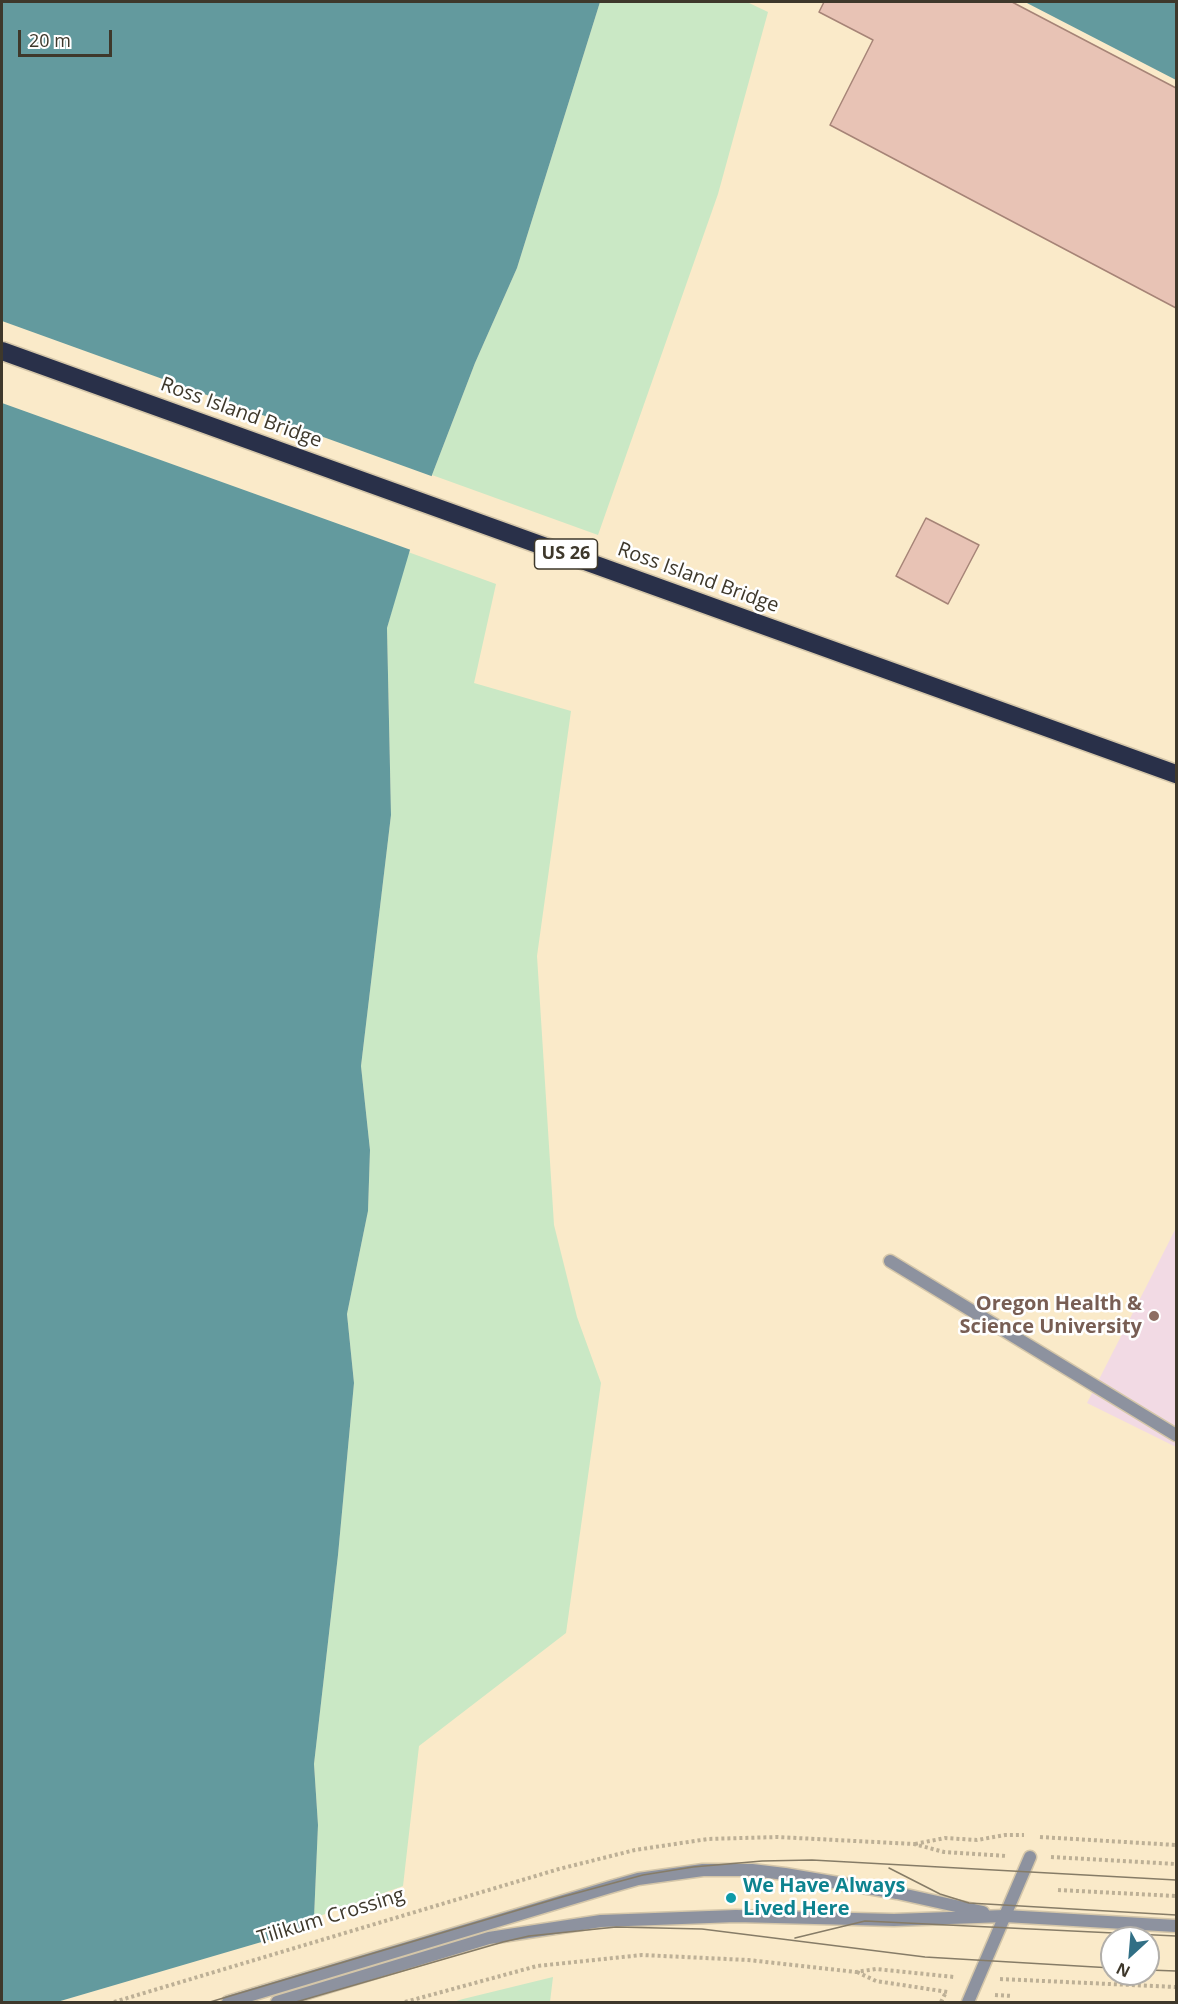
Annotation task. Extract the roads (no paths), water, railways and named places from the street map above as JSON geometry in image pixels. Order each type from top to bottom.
[{"type":"highway","name":"Ross Island Bridge","points":[[2,351],[1176,774]]},
{"type":"street","points":[[890,1262],[1176,1435]]},
{"type":"street","points":[[970,1998],[1030,1857]]},
{"type":"street","points":[[228,2002],[638,1880],[703,1870],[752,1870],[897,1893],[1005,1916]]},
{"type":"street","points":[[277,2002],[460,1945],[505,1934],[566,1925],[736,1916],[894,1920],[1005,1916],[1176,1926]]},
{"type":"water","points":[[2,2],[600,2],[517,268],[475,363],[432,475],[387,628],[391,815],[361,1066],[370,1150],[368,1211],[347,1314],[354,1383],[338,1555],[314,1764],[318,1825],[314,1918],[305,2002],[2,2002]]},
{"type":"water","points":[[1025,2],[1176,2],[1176,80]]},
{"type":"tram line","points":[[210,2002],[562,1897],[643,1875],[693,1867],[762,1861],[812,1860],[1176,1880]]},
{"type":"tram line","points":[[889,1868],[940,1894],[969,1903],[1176,1915]]},
{"type":"tram line","points":[[795,1938],[865,1921],[1176,1936]]},
{"type":"tram line","points":[[296,2002],[503,1942],[529,1936],[616,1927],[702,1929],[925,1957],[1100,1967]]},
{"type":"tram line","points":[[1160,1970],[1176,1971]]},
{"type":"place","name":"Oregon Health & Science University","points":[[1154,1316]]},
{"type":"place","name":"We Have Always Lived Here","points":[[731,1898]]}]
